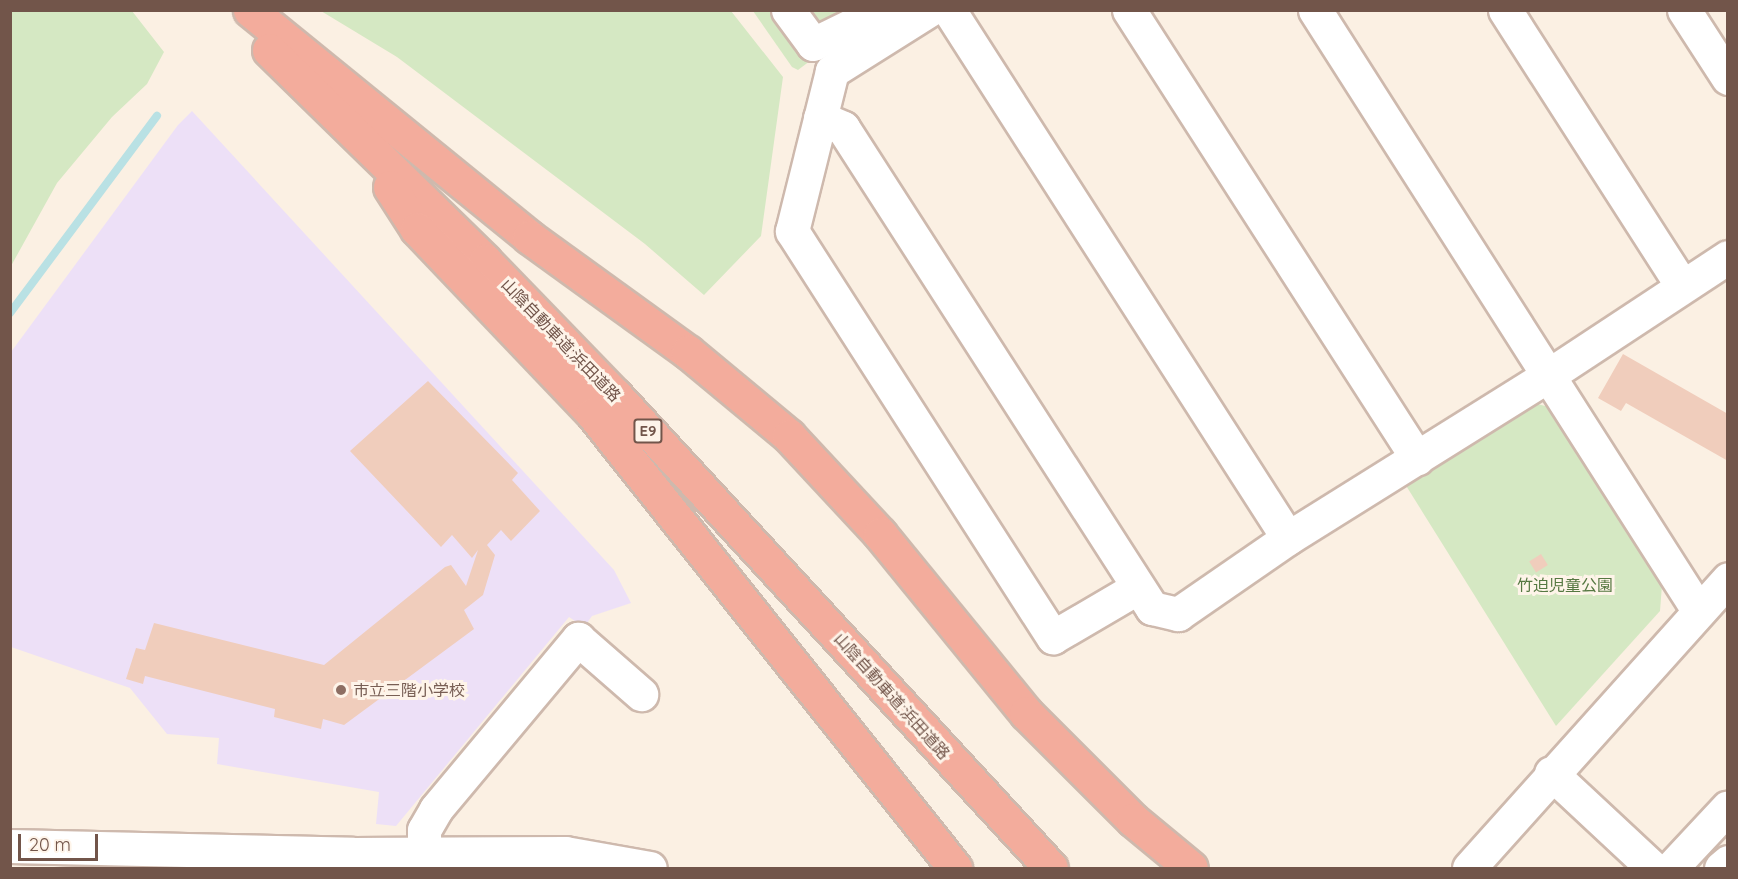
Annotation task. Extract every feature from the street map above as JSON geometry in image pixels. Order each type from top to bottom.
[{"type":"highway","name":"山陰自動車道;浜田道路","points":[[228,10],[354,132],[623,404],[1051,868]]},
{"type":"highway","points":[[250,10],[529,237],[688,352],[789,436],[880,534],[1026,713],[1133,820],[1191,868]]},
{"type":"highway","points":[[354,132],[417,229],[593,414],[955,868]]},
{"type":"street","points":[[788,10],[813,44],[882,10]]},
{"type":"street","points":[[929,10],[832,71],[792,231],[1053,637],[1137,588]]},
{"type":"street","points":[[949,10],[1288,538]]},
{"type":"street","points":[[1129,10],[1417,458]]},
{"type":"street","points":[[1315,10],[1698,610]]},
{"type":"street","points":[[1505,10],[1682,286]]},
{"type":"street","points":[[1684,10],[1728,78]]},
{"type":"street","points":[[820,118],[843,128],[1137,588],[1152,608],[1178,614],[1288,538],[1549,375],[1728,257]]},
{"type":"street","points":[[1469,868],[1551,773],[1728,579]]},
{"type":"street","points":[[424,854],[424,830],[436,809],[578,639],[641,694]]},
{"type":"street","points":[[1551,773],[1653,868]]},
{"type":"street","points":[[1671,868],[1728,807]]},
{"type":"street","points":[[10,846],[424,854],[565,853],[650,868]]},
{"type":"street","points":[[1721,868],[1728,862]]},
{"type":"shaded area","points":[[192,111],[614,570],[631,603],[592,616],[584,627],[569,617],[396,826],[376,824],[379,792],[217,764],[219,738],[167,734],[130,688],[11,647],[11,352],[178,125]]},
{"type":"green space","points":[[11,10],[132,11],[164,52],[147,84],[112,117],[57,183],[11,266]]},
{"type":"green space","points":[[321,11],[731,11],[783,77],[761,236],[704,295],[645,244],[397,57]]},
{"type":"green space","points":[[753,11],[876,11],[798,70],[792,67]]},
{"type":"green space","name":"竹迫児童公園","points":[[1530,402],[1549,407],[1662,585],[1660,611],[1556,726],[1405,484]]},
{"type":"building","points":[[1623,354],[1728,414],[1728,461],[1626,403],[1621,411],[1598,398]]},
{"type":"building","points":[[428,381],[518,473],[512,480],[540,511],[511,541],[501,530],[487,545],[495,555],[483,595],[464,610],[474,629],[344,725],[323,719],[321,729],[274,717],[275,709],[145,676],[143,684],[126,679],[136,648],[145,650],[154,623],[324,665],[445,567],[451,565],[466,586],[478,550],[472,558],[452,535],[441,547],[350,451]]},
{"type":"building","points":[[1541,554],[1548,565],[1536,572],[1529,561]]},
{"type":"waterway","points":[[10,313],[157,116]]},
{"type":"place","name":"市立三階小学校","points":[[341,690]]}]
